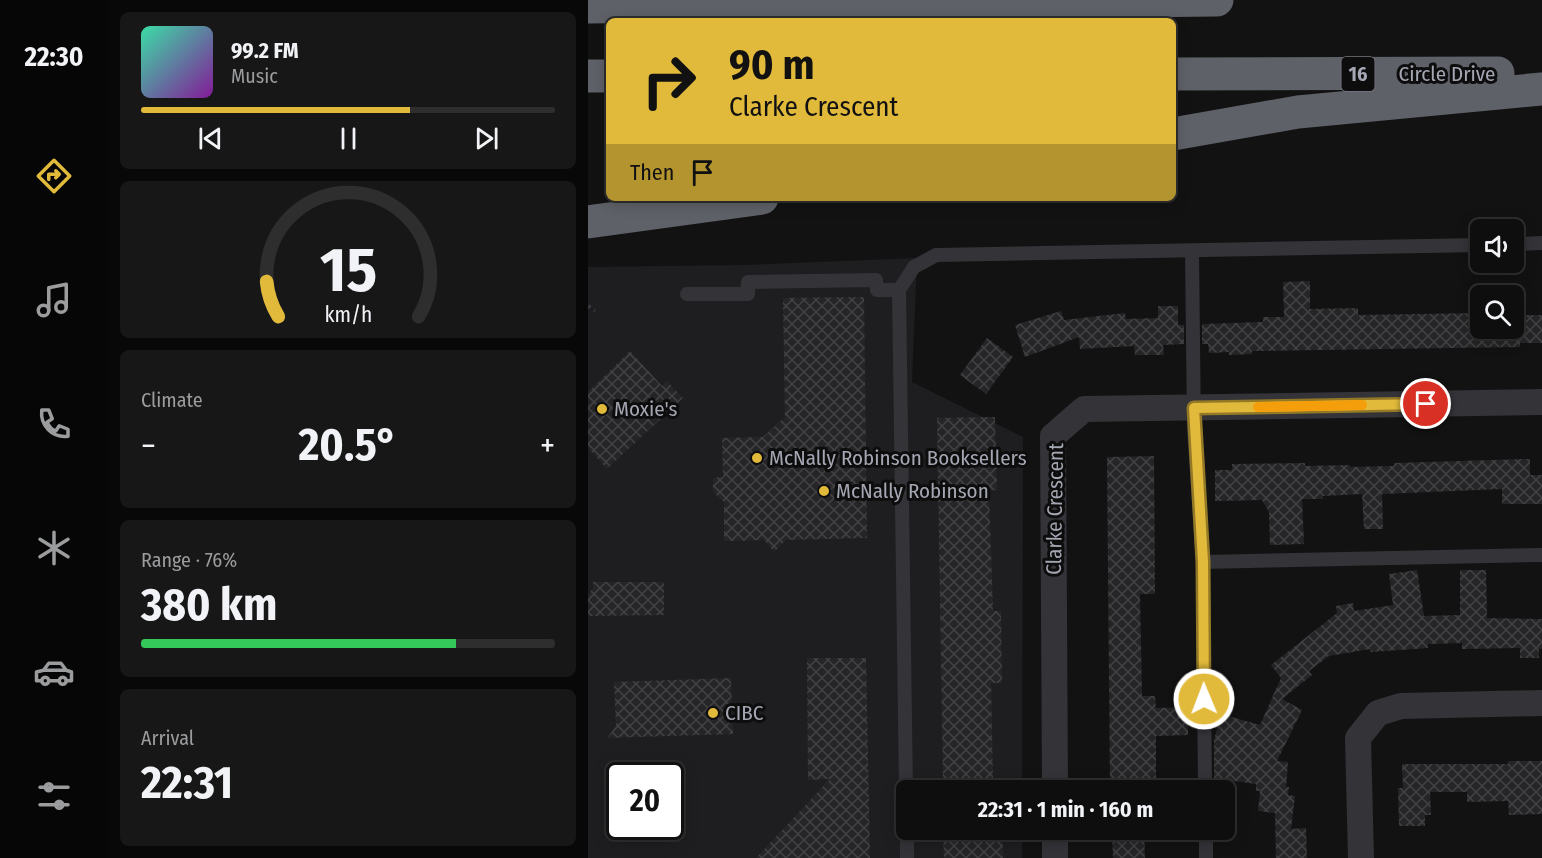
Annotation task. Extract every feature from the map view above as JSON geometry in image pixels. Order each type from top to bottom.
[{"type":"highway","points":[[588,7],[1217,0]]},
{"type":"highway","name":"Circle Drive","points":[[1176,74],[1542,73]]},
{"type":"highway","points":[[588,76],[606,76]]},
{"type":"highway","points":[[1176,133],[1298,112],[1542,89]]},
{"type":"highway","points":[[590,223],[741,201]]},
{"type":"street","name":"Clarke Crescent","points":[[1055,780],[1053,436],[1084,409],[1542,402]]},
{"type":"street","points":[[1361,858],[1359,738],[1378,713],[1401,706],[1542,703]]},
{"type":"street","points":[[1055,840],[1055,858]]},
{"type":"lane","points":[[1524,244],[1542,243]]},
{"type":"lane","points":[[906,780],[899,290],[914,267],[936,255],[1470,244]]},
{"type":"lane","points":[[1192,251],[1194,408],[1203,562],[1205,780]]},
{"type":"lane","points":[[687,294],[748,294],[748,282],[876,279],[877,290],[899,290]]},
{"type":"lane","points":[[1203,562],[1542,555]]},
{"type":"lane","points":[[907,840],[907,858]]},
{"type":"lane","points":[[1206,840],[1206,858]]},
{"type":"path","points":[[588,306],[595,311]]},
{"type":"shaded area","points":[[917,258],[912,382],[1023,437],[1022,780],[896,780],[896,840],[1022,840],[1022,858],[588,858],[588,267],[745,265]]},
{"type":"building","points":[[1310,281],[1310,309],[1358,308],[1358,315],[1470,313],[1470,339],[1524,339],[1524,315],[1542,315],[1542,343],[1520,343],[1520,347],[1252,351],[1252,354],[1229,355],[1229,352],[1209,353],[1208,344],[1202,344],[1202,324],[1263,322],[1263,317],[1284,317],[1283,282]]},
{"type":"building","points":[[864,297],[867,538],[786,540],[774,552],[764,540],[724,541],[724,502],[713,492],[713,478],[723,477],[722,438],[763,437],[785,417],[783,298]]},
{"type":"building","points":[[1158,306],[1178,306],[1178,325],[1184,325],[1184,344],[1163,345],[1164,355],[1135,355],[1134,346],[1080,349],[1079,337],[1025,357],[1015,325],[1061,311],[1064,320],[1125,313],[1126,319],[1158,318]]},
{"type":"building","points":[[987,338],[1013,357],[986,394],[960,375]]},
{"type":"building","points":[[630,351],[662,386],[667,381],[683,398],[607,469],[588,448],[588,392]]},
{"type":"building","points":[[995,417],[997,490],[989,491],[993,611],[1001,611],[1002,683],[991,683],[993,780],[943,780],[937,418]]},
{"type":"building","points":[[1154,456],[1155,594],[1140,594],[1142,696],[1155,696],[1156,708],[1188,707],[1188,735],[1156,736],[1156,780],[1110,780],[1107,457]]},
{"type":"building","points":[[1530,459],[1530,475],[1542,475],[1542,504],[1502,504],[1502,489],[1382,494],[1383,529],[1364,529],[1362,494],[1302,499],[1304,544],[1270,545],[1269,512],[1262,500],[1215,501],[1215,470],[1232,470],[1232,464],[1305,463],[1305,466],[1350,465],[1350,467],[1394,466],[1394,463]]},
{"type":"building","points":[[1417,570],[1424,616],[1460,615],[1460,570],[1486,570],[1487,618],[1542,619],[1542,649],[1539,649],[1539,658],[1520,658],[1520,648],[1462,649],[1462,643],[1428,644],[1428,648],[1371,652],[1370,649],[1329,656],[1309,671],[1312,675],[1282,699],[1302,710],[1277,761],[1288,762],[1286,787],[1289,787],[1288,795],[1295,796],[1291,829],[1306,828],[1307,858],[1276,858],[1275,813],[1258,811],[1260,791],[1256,791],[1256,784],[1214,778],[1214,740],[1221,714],[1260,725],[1281,678],[1271,665],[1337,613],[1336,606],[1353,603],[1354,611],[1393,605],[1389,574]]},
{"type":"building","points":[[593,582],[664,582],[664,615],[588,616],[588,595],[593,588]]},
{"type":"building","points":[[807,658],[866,658],[870,858],[756,858],[830,779],[808,780]]},
{"type":"building","points":[[731,678],[733,734],[607,738],[616,726],[614,682]]},
{"type":"building","points":[[1508,761],[1542,761],[1542,814],[1509,815],[1508,801],[1467,802],[1467,792],[1430,792],[1431,815],[1425,815],[1425,826],[1399,826],[1398,788],[1403,788],[1402,764],[1508,764]]},
{"type":"building","points":[[943,840],[1002,840],[1003,858],[944,858]]},
{"type":"building","points":[[1112,840],[1144,840],[1145,858],[1113,858]]},
{"type":"slow traffic","points":[[1258,407],[1362,405]]},
{"type":"place","name":"Moxie's","points":[[602,409]]},
{"type":"place","name":"McNally Robinson Booksellers","points":[[757,458]]},
{"type":"place","name":"McNally Robinson","points":[[824,491]]},
{"type":"place","name":"CIBC","points":[[713,713]]},
{"type":"route","points":[[1204,699],[1203,562],[1194,408],[1426,404]]}]
